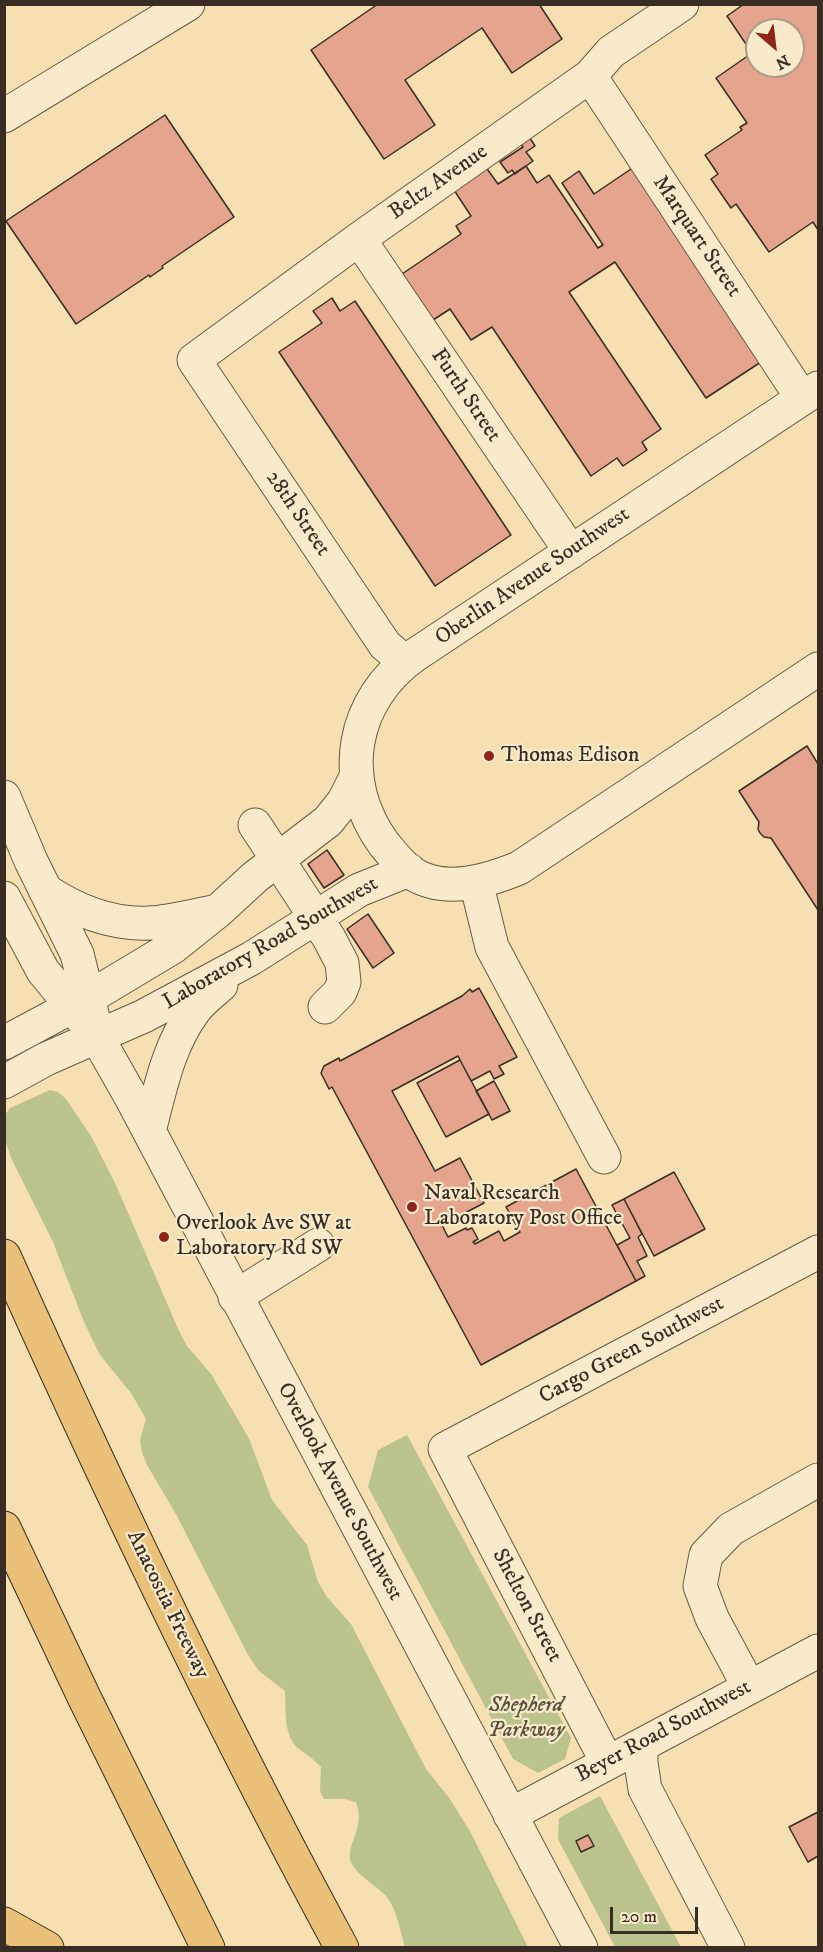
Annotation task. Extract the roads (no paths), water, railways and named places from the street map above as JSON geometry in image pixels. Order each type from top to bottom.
[{"type":"highway","name":"Anacostia Freeway","points":[[4,1256],[149,1569],[245,1764],[342,1947]]},
{"type":"highway","points":[[4,1528],[84,1697],[208,1947]]},
{"type":"highway","points":[[4,1923],[47,1947]]},
{"type":"street","points":[[4,116],[188,4]]},
{"type":"street","name":"Beltz Avenue","points":[[194,360],[359,239],[590,76],[611,52],[682,4]]},
{"type":"street","name":"Marquart Street","points":[[590,76],[811,393]]},
{"type":"street","name":"Furth Street","points":[[359,239],[571,552]]},
{"type":"street","name":"28th Street","points":[[194,360],[385,645],[405,662]]},
{"type":"street","name":"Oberlin Avenue Southwest","points":[[409,870],[390,851],[375,831],[358,793],[356,745],[362,721],[379,688],[405,662],[811,393]]},
{"type":"street","points":[[409,870],[420,878],[453,884],[498,877],[519,868],[819,669]]},
{"type":"street","name":"Laboratory Road Southwest","points":[[4,1043],[80,1003],[158,957],[328,821],[344,801],[357,776]]},
{"type":"street","points":[[4,797],[45,890],[77,954],[80,1003]]},
{"type":"street","points":[[255,825],[338,954],[344,973],[344,982],[340,992],[325,1006]]},
{"type":"street","name":"Laboratory Road Southwest","points":[[4,1082],[46,1059],[144,1016],[252,958],[364,887],[409,870]]},
{"type":"street","points":[[476,882],[492,947],[604,1157]]},
{"type":"street","points":[[45,890],[88,912],[135,923],[159,922],[218,911]]},
{"type":"street","name":"Overlook Avenue Southwest","points":[[4,897],[43,971],[80,1003],[581,1947]]},
{"type":"street","points":[[149,1131],[164,1072],[186,1022],[206,998],[252,958]]},
{"type":"street","points":[[235,1297],[318,1245]]},
{"type":"street","name":"Cargo Green Southwest","points":[[445,1449],[819,1252]]},
{"type":"street","name":"Shelton Street","points":[[445,1449],[608,1762]]},
{"type":"street","points":[[749,1688],[712,1617],[700,1586],[706,1555],[731,1529],[819,1480]]},
{"type":"street","name":"Beyer Road Southwest","points":[[510,1815],[819,1651]]},
{"type":"street","points":[[641,1746],[640,1763],[645,1789],[728,1947]]},
{"type":"place","name":"Thomas Edison","points":[[489,756]]},
{"type":"place","name":"Naval Research Laboratory Post Office","points":[[412,1207]]},
{"type":"place","name":"Overlook Ave SW at Laboratory Rd SW","points":[[164,1237]]},
{"type":"park label","name":"Shepherd Parkway","points":[[526,1718]]}]
